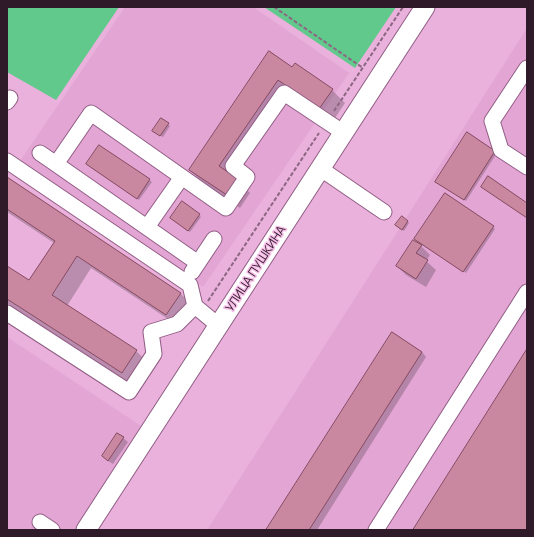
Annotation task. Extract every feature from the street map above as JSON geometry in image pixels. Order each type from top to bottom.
[{"type":"main road","name":"УЛИЦА ПУШКИНА","points":[[86,530],[426,7]]},
{"type":"lane","points":[[527,68],[492,121],[501,150],[527,167]]},
{"type":"lane","points":[[56,164],[91,113],[226,208],[248,177],[233,166],[284,93],[344,133]]},
{"type":"lane","points":[[40,153],[147,227],[195,267],[214,239]]},
{"type":"lane","points":[[7,161],[190,285],[198,309],[219,326]]},
{"type":"lane","points":[[320,169],[384,212]]},
{"type":"lane","points":[[147,227],[182,177]]},
{"type":"lane","points":[[376,530],[527,292]]},
{"type":"lane","points":[[7,313],[129,392],[154,354],[151,332],[177,324],[198,309]]},
{"type":"path","points":[[274,7],[363,68]]},
{"type":"path","points":[[198,309],[327,122],[403,7]]},
{"type":"shaded area","points":[[125,7],[253,7],[349,73],[203,287],[20,161]]},
{"type":"shaded area","points":[[527,28],[527,530],[207,530],[396,234]]},
{"type":"shaded area","points":[[7,337],[141,426],[75,530],[7,530]]},
{"type":"green space","points":[[7,7],[119,7],[56,100],[7,72]]},
{"type":"green space","points":[[264,7],[396,7],[355,68]]},
{"type":"building","points":[[269,51],[292,67],[295,63],[333,89],[319,109],[278,80],[219,166],[238,179],[227,195],[189,170]]},
{"type":"building","points":[[161,118],[169,123],[160,136],[152,131]]},
{"type":"building","points":[[467,132],[495,151],[464,200],[435,182]]},
{"type":"building","points":[[99,145],[150,179],[137,199],[86,164]]},
{"type":"building","points":[[488,176],[527,203],[527,218],[481,187]]},
{"type":"building","points":[[7,177],[181,293],[166,315],[77,256],[52,295],[137,350],[122,373],[7,299],[7,266],[29,280],[55,241],[7,209]]},
{"type":"building","points":[[445,193],[494,226],[463,272],[414,239]]},
{"type":"building","points":[[182,201],[200,214],[188,231],[170,218]]},
{"type":"building","points":[[402,216],[408,221],[402,230],[395,225]]},
{"type":"building","points":[[413,240],[422,245],[416,253],[428,260],[416,279],[396,266]]},
{"type":"building","points":[[392,332],[422,352],[309,530],[266,530]]},
{"type":"building","points":[[527,349],[527,530],[413,530]]},
{"type":"building","points":[[117,433],[124,437],[108,461],[102,456]]}]
